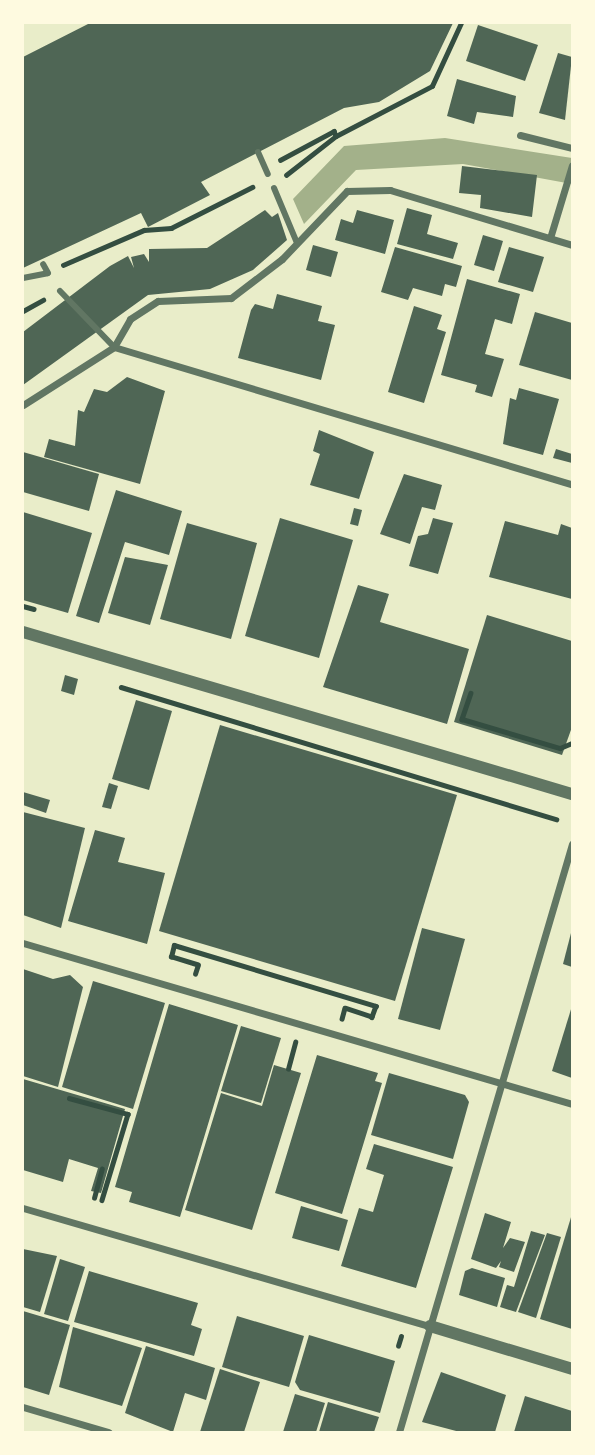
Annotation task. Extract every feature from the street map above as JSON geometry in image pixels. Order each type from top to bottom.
[{"type":"street","points":[[520,135],[572,148]]},
{"type":"street","points":[[258,152],[266,171]]},
{"type":"street","points":[[550,238],[572,165]]},
{"type":"street","points":[[23,405],[114,347],[130,319],[158,301],[231,298],[297,243],[346,191],[365,188],[572,245]]},
{"type":"street","points":[[276,191],[297,243]]},
{"type":"street","points":[[23,278],[48,273],[43,264]]},
{"type":"street","points":[[60,291],[98,334],[114,347],[268,396],[572,484]]},
{"type":"street","points":[[23,632],[572,794]]},
{"type":"street","points":[[399,1432],[572,844]]},
{"type":"street","points":[[23,943],[572,1104]]},
{"type":"street","points":[[23,1208],[572,1369]]},
{"type":"street","points":[[23,1407],[108,1432]]},
{"type":"path","points":[[276,191],[336,136],[432,86],[461,23]]},
{"type":"path","points":[[256,196],[247,178],[266,171],[334,131],[336,136]]},
{"type":"path","points":[[48,273],[144,230],[171,228],[251,185]]},
{"type":"path","points":[[112,684],[555,819]]},
{"type":"path","points":[[471,693],[462,719],[560,748],[572,743]]},
{"type":"path","points":[[195,974],[198,965],[171,957],[174,944],[376,1006],[372,1017],[345,1009]]},
{"type":"path","points":[[283,1034],[309,1042]]},
{"type":"path","points":[[288,1069],[296,1038]]},
{"type":"path","points":[[69,1097],[128,1114],[102,1200]]},
{"type":"path","points":[[94,1198],[102,1169]]},
{"type":"shaded area","points":[[445,138],[572,158],[572,184],[463,164],[356,170],[304,224],[293,199],[344,146]]},
{"type":"building","points":[[90,23],[453,23],[430,71],[379,102],[344,108],[201,182],[210,195],[148,227],[141,213],[23,268],[23,57]]},
{"type":"building","points":[[478,25],[538,45],[525,81],[466,61]]},
{"type":"building","points":[[558,53],[572,57],[565,120],[539,113]]},
{"type":"building","points":[[457,79],[516,96],[513,117],[477,112],[474,124],[447,116]]},
{"type":"building","points":[[462,166],[537,175],[532,217],[480,208],[481,195],[459,193]]},
{"type":"building","points":[[407,208],[432,215],[427,234],[458,243],[453,259],[397,244]]},
{"type":"building","points":[[265,210],[272,217],[278,213],[287,240],[253,270],[210,289],[148,295],[23,385],[23,332],[110,266],[128,256],[134,268],[131,257],[144,254],[149,262],[149,249],[207,248]]},
{"type":"building","points":[[357,210],[394,220],[385,254],[335,240],[341,219],[353,223]]},
{"type":"building","points":[[483,235],[503,241],[494,271],[474,265]]},
{"type":"building","points":[[313,245],[338,252],[331,277],[306,270]]},
{"type":"building","points":[[395,247],[462,266],[456,287],[445,284],[442,296],[413,288],[408,300],[381,292]]},
{"type":"building","points":[[509,247],[544,257],[533,292],[498,282]]},
{"type":"building","points":[[467,279],[520,294],[512,324],[495,319],[485,354],[504,359],[492,397],[475,392],[477,385],[441,375]]},
{"type":"building","points":[[277,294],[322,306],[318,321],[335,325],[321,380],[238,358],[251,310],[255,304],[273,309]]},
{"type":"building","points":[[414,306],[442,315],[437,329],[446,332],[424,403],[388,392]]},
{"type":"building","points":[[535,312],[572,323],[572,380],[519,365]]},
{"type":"building","points":[[127,377],[165,391],[140,484],[44,457],[49,439],[75,446],[78,410],[84,412],[94,389],[107,392]]},
{"type":"building","points":[[519,388],[559,399],[543,455],[503,444],[510,398],[516,400]]},
{"type":"building","points":[[319,430],[374,452],[359,499],[310,485],[320,454],[313,451]]},
{"type":"building","points":[[556,449],[572,454],[572,463],[553,458]]},
{"type":"building","points":[[23,452],[99,474],[89,511],[23,492]]},
{"type":"building","points":[[404,474],[442,485],[435,510],[422,507],[410,544],[380,534]]},
{"type":"building","points":[[116,490],[182,511],[169,555],[125,542],[99,623],[76,616]]},
{"type":"building","points":[[354,508],[362,510],[358,526],[350,524]]},
{"type":"building","points":[[23,512],[92,533],[68,613],[23,600]]},
{"type":"building","points":[[280,518],[353,540],[319,658],[245,636]]},
{"type":"building","points":[[433,518],[453,523],[438,574],[409,566],[418,536],[428,534]]},
{"type":"building","points":[[505,521],[558,535],[561,524],[572,528],[572,599],[489,577]]},
{"type":"building","points":[[187,523],[257,543],[231,639],[160,619]]},
{"type":"building","points":[[125,557],[168,565],[150,625],[108,613]]},
{"type":"building","points":[[358,585],[389,594],[380,622],[469,649],[447,724],[323,687]]},
{"type":"building","points":[[487,615],[572,641],[572,727],[562,755],[454,722]]},
{"type":"building","points":[[65,675],[78,679],[74,695],[61,691]]},
{"type":"building","points":[[136,700],[172,711],[149,790],[112,779]]},
{"type":"building","points":[[220,725],[457,795],[395,1001],[159,931]]},
{"type":"building","points":[[109,783],[118,786],[111,809],[102,807]]},
{"type":"building","points":[[23,792],[50,800],[46,813],[23,805]]},
{"type":"building","points":[[23,812],[85,828],[61,928],[23,915]]},
{"type":"building","points":[[95,830],[125,838],[118,862],[165,873],[147,944],[68,921]]},
{"type":"building","points":[[422,928],[465,939],[440,1030],[398,1019]]},
{"type":"building","points":[[572,933],[572,967],[563,964]]},
{"type":"building","points":[[23,969],[53,979],[70,975],[83,987],[58,1087],[23,1076]]},
{"type":"building","points":[[93,981],[165,1003],[133,1109],[62,1087]]},
{"type":"building","points":[[169,1004],[238,1025],[180,1217],[129,1202],[132,1192],[115,1187]]},
{"type":"building","points":[[572,1006],[572,1078],[552,1071]]},
{"type":"building","points":[[241,1026],[281,1038],[261,1103],[221,1091]]},
{"type":"building","points":[[317,1055],[378,1073],[375,1081],[382,1083],[342,1214],[275,1193]]},
{"type":"building","points":[[274,1065],[301,1073],[252,1230],[185,1210],[221,1093],[262,1106]]},
{"type":"building","points":[[389,1073],[465,1095],[469,1102],[453,1159],[371,1135]]},
{"type":"building","points":[[23,1079],[125,1109],[101,1193],[91,1191],[98,1168],[69,1159],[63,1182],[23,1170]]},
{"type":"building","points":[[374,1144],[453,1167],[416,1288],[341,1266],[359,1208],[373,1212],[384,1175],[366,1169]]},
{"type":"building","points":[[301,1206],[348,1220],[339,1251],[292,1238]]},
{"type":"building","points":[[485,1213],[511,1222],[503,1248],[510,1238],[525,1242],[514,1272],[499,1267],[501,1261],[496,1268],[471,1259]]},
{"type":"building","points":[[572,1214],[572,1329],[540,1319]]},
{"type":"building","points":[[531,1231],[545,1235],[516,1312],[500,1307],[507,1285],[514,1287]]},
{"type":"building","points":[[547,1233],[561,1237],[536,1318],[518,1312]]},
{"type":"building","points":[[23,1249],[57,1256],[40,1312],[23,1307]]},
{"type":"building","points":[[60,1259],[85,1267],[68,1321],[44,1314]]},
{"type":"building","points":[[472,1268],[505,1278],[497,1307],[459,1295],[465,1271]]},
{"type":"building","points":[[89,1271],[198,1303],[191,1325],[202,1329],[194,1356],[74,1322]]},
{"type":"building","points":[[23,1311],[70,1325],[49,1395],[23,1387]]},
{"type":"building","points":[[237,1316],[304,1336],[289,1387],[222,1367]]},
{"type":"building","points":[[73,1327],[142,1348],[122,1406],[59,1387]]},
{"type":"building","points":[[309,1335],[395,1361],[380,1413],[300,1390],[295,1382]]},
{"type":"building","points":[[146,1346],[215,1368],[206,1400],[185,1393],[173,1432],[125,1413]]},
{"type":"building","points":[[220,1369],[260,1382],[244,1432],[200,1432]]},
{"type":"building","points":[[441,1372],[506,1395],[495,1432],[460,1432],[422,1422]]},
{"type":"building","points":[[295,1394],[325,1403],[316,1432],[283,1432]]},
{"type":"building","points":[[525,1396],[572,1411],[572,1432],[514,1432]]},
{"type":"building","points":[[328,1402],[379,1417],[374,1432],[319,1432]]}]
